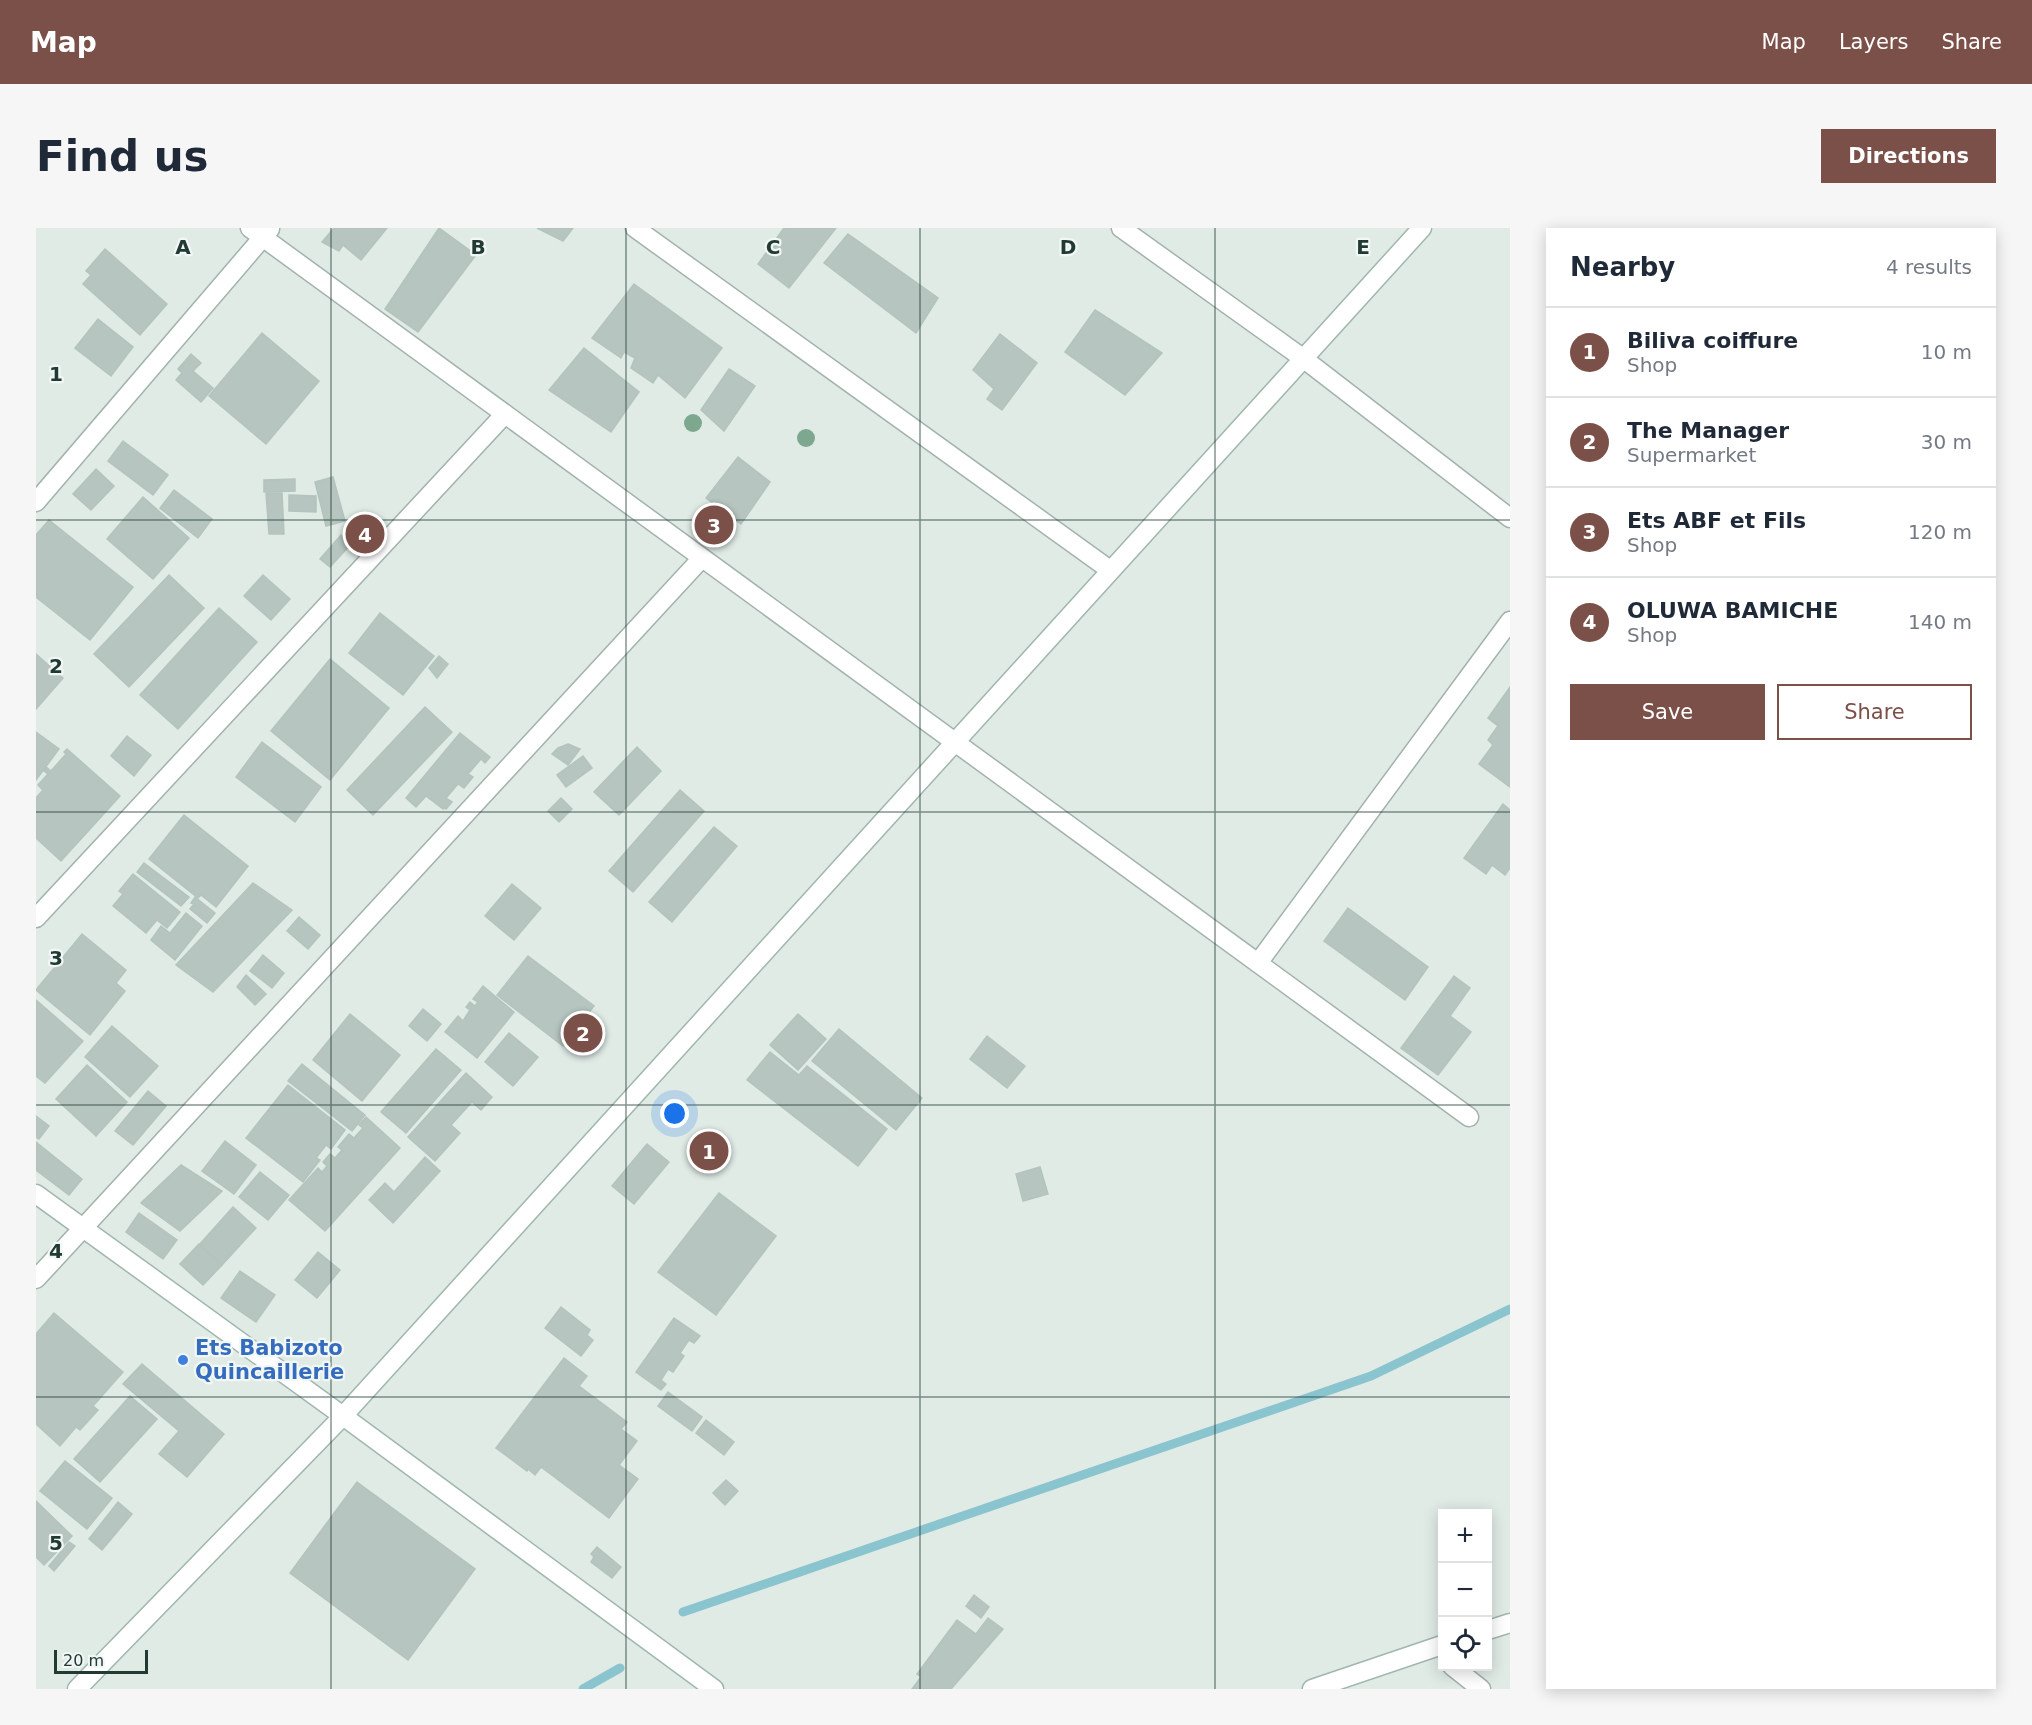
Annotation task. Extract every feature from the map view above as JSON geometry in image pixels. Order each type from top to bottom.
[{"type":"street","points":[[635,228],[1110,570]]},
{"type":"street","points":[[1120,228],[1304,359],[1510,518]]},
{"type":"street","points":[[77,1689],[343,1416],[1422,228]]},
{"type":"street","points":[[36,502],[261,231],[505,414],[1469,1117]]},
{"type":"street","points":[[36,918],[505,414]]},
{"type":"street","points":[[36,1279],[81,1227],[702,558]]},
{"type":"street","points":[[1258,963],[1510,621]]},
{"type":"street","points":[[36,1194],[714,1689]]},
{"type":"street","points":[[1492,1629],[1510,1623]]},
{"type":"street","points":[[1312,1689],[1438,1651]]},
{"type":"street","points":[[1458,1671],[1481,1689]]},
{"type":"building","points":[[334,228],[387,228],[361,260],[343,245],[339,251],[322,242]]},
{"type":"building","points":[[439,228],[476,255],[418,332],[385,309]]},
{"type":"building","points":[[537,228],[573,228],[563,241]]},
{"type":"building","points":[[784,228],[836,228],[789,288],[758,264]]},
{"type":"building","points":[[848,234],[938,298],[916,333],[824,263]]},
{"type":"building","points":[[105,249],[167,304],[140,335],[83,284],[91,275],[86,271]]},
{"type":"building","points":[[634,284],[722,348],[685,398],[658,375],[653,383],[631,368],[635,358],[624,352],[621,358],[592,338]]},
{"type":"building","points":[[1095,310],[1162,353],[1125,395],[1065,352]]},
{"type":"building","points":[[98,319],[133,347],[111,376],[75,348]]},
{"type":"building","points":[[262,333],[319,381],[266,444],[209,396]]},
{"type":"building","points":[[1000,334],[1037,363],[1002,410],[987,399],[994,389],[973,370]]},
{"type":"building","points":[[584,348],[639,392],[611,432],[549,390]]},
{"type":"building","points":[[191,354],[201,363],[193,371],[213,388],[201,402],[176,380],[182,373],[178,369]]},
{"type":"building","points":[[729,369],[755,386],[724,431],[701,410]]},
{"type":"building","points":[[123,441],[168,475],[153,495],[108,461]]},
{"type":"building","points":[[738,457],[770,482],[741,524],[706,498]]},
{"type":"building","points":[[96,469],[114,486],[91,510],[73,494]]},
{"type":"building","points":[[333,477],[345,521],[326,526],[315,482]]},
{"type":"building","points":[[295,479],[295,491],[264,492],[264,480]]},
{"type":"building","points":[[174,490],[212,519],[198,538],[160,508]]},
{"type":"building","points":[[266,493],[282,493],[284,534],[269,534]]},
{"type":"building","points":[[289,495],[316,496],[316,512],[289,511]]},
{"type":"building","points":[[143,497],[189,538],[153,579],[107,539]]},
{"type":"building","points":[[49,520],[133,587],[90,640],[36,597],[36,535]]},
{"type":"building","points":[[341,535],[351,544],[330,567],[320,559]]},
{"type":"building","points":[[169,575],[204,608],[129,687],[94,654]]},
{"type":"building","points":[[263,575],[290,599],[271,620],[244,596]]},
{"type":"building","points":[[219,608],[257,642],[178,729],[140,695]]},
{"type":"building","points":[[380,613],[434,656],[403,695],[349,653]]},
{"type":"building","points":[[36,654],[63,678],[36,709]]},
{"type":"building","points":[[439,656],[448,664],[437,678],[429,668]]},
{"type":"building","points":[[330,659],[389,708],[330,780],[271,731]]},
{"type":"building","points":[[1510,687],[1510,787],[1479,764],[1493,745],[1488,740],[1498,726],[1488,718]]},
{"type":"building","points":[[425,707],[452,732],[373,815],[347,790]]},
{"type":"building","points":[[36,732],[59,749],[36,780]]},
{"type":"building","points":[[460,733],[490,757],[485,763],[481,759],[468,774],[473,777],[464,788],[458,784],[446,798],[452,802],[446,809],[426,796],[416,807],[406,798]]},
{"type":"building","points":[[127,736],[151,755],[134,776],[111,756]]},
{"type":"building","points":[[262,742],[321,787],[295,822],[236,777]]},
{"type":"building","points":[[568,744],[580,749],[568,765],[552,754],[558,748]]},
{"type":"building","points":[[637,747],[661,771],[619,815],[594,792]]},
{"type":"building","points":[[67,749],[120,796],[61,861],[36,838],[36,798],[43,790],[38,785],[48,774],[44,771],[46,767],[51,771],[66,754],[64,752]]},
{"type":"building","points":[[583,756],[592,768],[566,787],[557,775]]},
{"type":"building","points":[[680,790],[704,811],[633,892],[609,871]]},
{"type":"building","points":[[561,798],[572,809],[559,822],[548,811]]},
{"type":"building","points":[[1503,804],[1510,810],[1510,868],[1505,875],[1492,865],[1486,874],[1464,858]]},
{"type":"building","points":[[184,815],[248,866],[216,907],[201,895],[198,898],[149,859]]},
{"type":"building","points":[[714,827],[737,846],[672,922],[649,902]]},
{"type":"building","points":[[144,863],[189,897],[181,906],[137,872]]},
{"type":"building","points":[[133,874],[180,912],[167,928],[157,920],[146,933],[113,906],[123,894],[119,891]]},
{"type":"building","points":[[253,883],[292,910],[213,992],[176,965]]},
{"type":"building","points":[[512,884],[541,908],[514,940],[485,916]]},
{"type":"building","points":[[195,897],[215,913],[207,923],[190,909]]},
{"type":"building","points":[[1348,908],[1428,967],[1405,1000],[1324,941]]},
{"type":"building","points":[[186,913],[202,926],[175,960],[151,940],[161,926],[170,933]]},
{"type":"building","points":[[299,917],[320,935],[308,949],[287,931]]},
{"type":"building","points":[[82,934],[126,970],[116,983],[125,991],[90,1035],[36,990]]},
{"type":"building","points":[[263,955],[284,973],[272,988],[250,971]]},
{"type":"building","points":[[528,956],[594,1006],[563,1046],[497,995]]},
{"type":"building","points":[[246,975],[266,994],[255,1005],[237,987]]},
{"type":"building","points":[[1454,976],[1470,988],[1450,1016],[1471,1032],[1438,1075],[1401,1048]]},
{"type":"building","points":[[483,986],[514,1012],[477,1058],[445,1032],[458,1016],[463,1021],[470,1010],[466,1007],[470,1002],[475,1006],[478,1002],[473,999]]},
{"type":"building","points":[[36,1000],[83,1041],[45,1083],[36,1076]]},
{"type":"building","points":[[423,1009],[441,1024],[427,1041],[409,1026]]},
{"type":"building","points":[[350,1014],[400,1055],[362,1101],[313,1060]]},
{"type":"building","points":[[798,1014],[826,1039],[798,1070],[770,1045]]},
{"type":"building","points":[[112,1026],[158,1066],[130,1097],[85,1057]]},
{"type":"building","points":[[839,1029],[922,1098],[896,1130],[812,1061]]},
{"type":"building","points":[[509,1033],[538,1057],[513,1086],[485,1062]]},
{"type":"building","points":[[987,1036],[1025,1066],[1007,1088],[970,1059]]},
{"type":"building","points":[[436,1049],[461,1070],[406,1133],[381,1112]]},
{"type":"building","points":[[770,1052],[799,1075],[807,1066],[887,1129],[858,1166],[747,1080]]},
{"type":"building","points":[[302,1064],[365,1115],[352,1131],[288,1081]]},
{"type":"building","points":[[87,1065],[127,1102],[96,1136],[56,1099]]},
{"type":"building","points":[[466,1073],[492,1097],[481,1110],[472,1102],[451,1125],[460,1133],[435,1161],[408,1137]]},
{"type":"building","points":[[288,1085],[345,1130],[331,1149],[326,1145],[316,1158],[320,1160],[303,1182],[246,1138]]},
{"type":"building","points":[[148,1091],[166,1106],[133,1145],[115,1131]]},
{"type":"building","points":[[36,1116],[49,1126],[39,1139],[36,1137]]},
{"type":"building","points":[[366,1117],[400,1148],[325,1231],[289,1200],[318,1168],[322,1172],[327,1166],[323,1162],[330,1154],[335,1158],[342,1150],[338,1147],[349,1134],[354,1138],[363,1128],[359,1125]]},
{"type":"building","points":[[225,1141],[256,1165],[234,1194],[202,1171]]},
{"type":"building","points":[[36,1142],[82,1179],[69,1195],[36,1170]]},
{"type":"building","points":[[647,1144],[669,1162],[634,1204],[612,1186]]},
{"type":"building","points":[[425,1157],[440,1171],[393,1223],[369,1200],[385,1183],[394,1192]]},
{"type":"building","points":[[181,1165],[222,1191],[180,1231],[141,1203]]},
{"type":"building","points":[[1040,1167],[1048,1194],[1023,1201],[1016,1174]]},
{"type":"building","points":[[260,1172],[289,1195],[268,1220],[239,1197]]},
{"type":"building","points":[[719,1193],[776,1236],[716,1315],[658,1272]]},
{"type":"building","points":[[233,1207],[256,1228],[222,1265],[199,1245]]},
{"type":"building","points":[[139,1213],[177,1240],[163,1259],[126,1232]]},
{"type":"building","points":[[199,1244],[222,1265],[203,1285],[180,1264]]},
{"type":"building","points":[[318,1252],[340,1270],[317,1298],[295,1280]]},
{"type":"building","points":[[240,1271],[275,1295],[256,1322],[221,1298]]},
{"type":"building","points":[[561,1307],[590,1330],[587,1335],[593,1340],[581,1356],[545,1328]]},
{"type":"building","points":[[54,1313],[123,1372],[93,1406],[98,1410],[80,1430],[76,1427],[60,1446],[36,1424],[36,1334]]},
{"type":"building","points":[[674,1318],[700,1336],[694,1343],[689,1340],[680,1353],[684,1356],[673,1372],[668,1369],[661,1380],[666,1384],[661,1390],[636,1372]]},
{"type":"building","points":[[564,1358],[587,1376],[579,1386],[627,1422],[621,1429],[637,1441],[619,1465],[638,1479],[609,1518],[541,1467],[535,1475],[496,1448]]},
{"type":"building","points":[[142,1364],[224,1434],[187,1477],[159,1454],[179,1431],[123,1384]]},
{"type":"building","points":[[668,1392],[702,1417],[692,1431],[658,1406]]},
{"type":"building","points":[[130,1396],[157,1419],[100,1482],[74,1459]]},
{"type":"building","points":[[706,1420],[734,1442],[724,1455],[696,1433]]},
{"type":"building","points":[[65,1461],[112,1498],[87,1529],[40,1491]]},
{"type":"building","points":[[726,1480],[738,1491],[725,1505],[713,1493]]},
{"type":"building","points":[[357,1482],[475,1569],[408,1660],[290,1573]]},
{"type":"building","points":[[36,1501],[72,1536],[44,1565],[36,1557]]},
{"type":"building","points":[[118,1502],[132,1514],[102,1550],[89,1539]]},
{"type":"building","points":[[69,1542],[75,1546],[54,1571],[49,1566]]},
{"type":"building","points":[[597,1547],[621,1567],[612,1578],[591,1562],[594,1557],[591,1554]]},
{"type":"building","points":[[974,1595],[989,1607],[981,1618],[966,1606]]},
{"type":"building","points":[[988,1618],[1003,1629],[951,1689],[912,1689],[921,1677],[917,1674],[957,1620],[976,1634]]},
{"type":"waterway","points":[[683,1612],[1371,1376],[1510,1309]]},
{"type":"waterway","points":[[583,1689],[620,1668]]},
{"type":"place","name":"Ets ABF et Fils","points":[[714,525]]},
{"type":"place","name":"OLUWA BAMICHE","points":[[365,534]]},
{"type":"place","name":"The Manager","points":[[583,1033]]},
{"type":"place","name":"Biliva coiffure","points":[[709,1151]]},
{"type":"place","name":"Ets Babizoto Quincaillerie","points":[[183,1360]]}]
